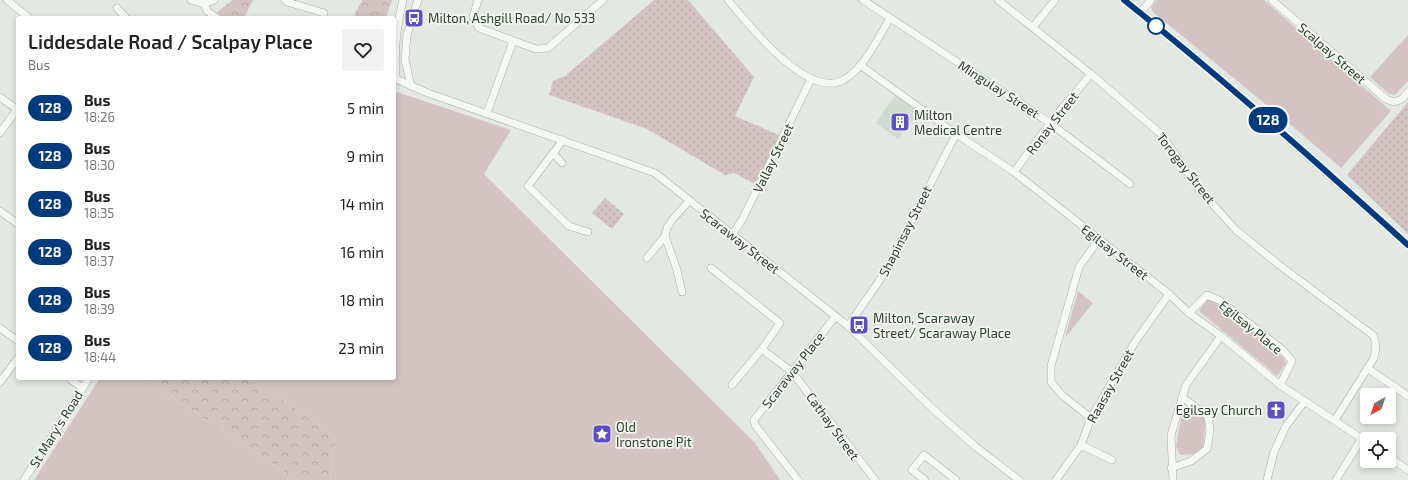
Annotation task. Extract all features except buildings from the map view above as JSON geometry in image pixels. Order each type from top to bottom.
[{"type":"street","points":[[7,0],[27,16]]},
{"type":"street","points":[[191,0],[204,4],[214,0]]},
{"type":"street","points":[[285,0],[287,2],[324,13]]},
{"type":"street","name":"Scaraway Street","points":[[396,32],[403,0]]},
{"type":"street","points":[[411,86],[405,60],[407,35],[418,0]]},
{"type":"street","points":[[478,0],[473,17],[479,28],[536,50],[548,48],[603,0]]},
{"type":"street","points":[[728,0],[749,25],[790,66],[819,83],[829,84],[844,80],[860,65],[890,18]]},
{"type":"street","name":"Mingulay Street","points":[[863,0],[1050,123],[1130,184]]},
{"type":"street","name":"Torogay Street","points":[[998,0],[1091,74],[1162,135],[1199,189],[1236,230],[1374,336],[1376,347],[1374,358],[1334,420]]},
{"type":"street","points":[[1033,27],[1055,0]]},
{"type":"street","points":[[1124,0],[1241,96],[1408,245]]},
{"type":"street","points":[[1140,13],[1151,0]]},
{"type":"street","name":"Scalpay Street","points":[[1272,0],[1386,100],[1394,102],[1402,99],[1408,92]]},
{"type":"street","points":[[204,4],[207,11],[214,16]]},
{"type":"street","points":[[118,11],[124,16]]},
{"type":"street","points":[[487,113],[513,41]]},
{"type":"street","name":"Egilsay Street","points":[[860,65],[956,134],[1014,172],[1169,294],[1189,313],[1221,336],[1280,385],[1360,437]]},
{"type":"street","name":"Ronay Street","points":[[1014,172],[1050,123],[1091,74]]},
{"type":"street","name":"Scaraway Street","points":[[396,79],[411,86],[650,170],[848,326],[934,410],[976,447],[1019,480]]},
{"type":"street","name":"Vallay Street","points":[[732,235],[742,220],[812,79]]},
{"type":"street","points":[[0,97],[16,108]]},
{"type":"street","points":[[0,133],[16,112]]},
{"type":"street","name":"Shapinsay Street","points":[[848,326],[886,270],[956,134]]},
{"type":"street","points":[[563,140],[528,186],[569,226],[588,232]]},
{"type":"street","points":[[553,153],[562,163]]},
{"type":"street","points":[[647,258],[665,236],[667,228],[672,220],[689,201]]},
{"type":"street","points":[[0,211],[16,223]]},
{"type":"street","points":[[665,236],[677,270],[682,292]]},
{"type":"street","points":[[1091,418],[1063,396],[1051,382],[1050,366],[1080,267],[1099,239]]},
{"type":"street","points":[[711,268],[780,323],[762,349],[732,385]]},
{"type":"street","name":"Raasay Street","points":[[1056,480],[1081,445],[1091,418],[1135,342],[1169,294]]},
{"type":"street","name":"Egilsay Place","points":[[1189,313],[1207,295],[1225,304],[1282,350],[1292,361],[1280,385]]},
{"type":"street","name":"Scaraway Place","points":[[798,480],[755,425],[754,420],[835,317]]},
{"type":"street","points":[[0,328],[16,340]]},
{"type":"street","points":[[1173,480],[1171,468],[1171,435],[1186,385],[1221,336]]},
{"type":"street","name":"Cathay Street","points":[[762,349],[792,372],[875,480]]},
{"type":"street","points":[[0,382],[16,361]]},
{"type":"street","points":[[1367,368],[1408,396]]},
{"type":"street","points":[[72,380],[82,388]]},
{"type":"street","name":"St Mary's Road","points":[[24,480],[88,380]]},
{"type":"street","points":[[1171,468],[1191,461],[1207,449],[1210,432],[1208,416],[1182,398]]},
{"type":"street","points":[[1267,480],[1274,452],[1286,426],[1306,401]]},
{"type":"street","points":[[1081,445],[1112,460]]},
{"type":"street","points":[[1336,480],[1360,447]]},
{"type":"street","points":[[925,480],[912,470],[924,455],[956,480]]},
{"type":"street","points":[[1396,462],[1408,470]]},
{"type":"shaded area","points":[[895,95],[919,112],[898,139],[876,123]]},
{"type":"green space","points":[[233,0],[253,0],[245,16],[221,16],[217,12]]},
{"type":"green space","points":[[362,0],[392,0],[387,16],[354,16]]},
{"type":"green space","points":[[654,0],[688,0],[754,77],[735,116],[781,136],[757,185],[734,173],[725,175],[647,129],[549,95],[553,81],[565,76]]},
{"type":"green space","points":[[1157,0],[1264,0],[1391,111],[1341,168],[1153,12],[1151,7]]},
{"type":"green space","points":[[1408,35],[1408,81],[1395,95],[1389,94],[1370,77]]},
{"type":"green space","points":[[396,92],[511,130],[484,174],[755,443],[780,480],[330,480],[335,436],[255,380],[396,380]]},
{"type":"green space","points":[[1408,102],[1408,234],[1347,175]]},
{"type":"green space","points":[[605,198],[624,214],[612,229],[592,213]]},
{"type":"green space","points":[[1078,291],[1093,303],[1065,338]]},
{"type":"green space","points":[[1214,299],[1284,358],[1286,364],[1277,376],[1199,311],[1207,300]]},
{"type":"green space","points":[[99,380],[146,380],[297,480],[34,480]]},
{"type":"green space","points":[[146,380],[255,380],[335,436],[330,480],[297,480]]},
{"type":"green space","points":[[1188,406],[1206,417],[1203,447],[1193,454],[1180,455],[1176,446],[1182,413]]},
{"type":"bus line","name":"128","points":[[1124,0],[1223,81],[1335,178],[1408,245]]},
{"type":"place","name":"Milton, Ashgill Road/ No 533","points":[[414,18]]},
{"type":"place","name":"Milton Medical Centre","points":[[900,122]]},
{"type":"place","name":"Milton, Scaraway Street/ Scaraway Place","points":[[859,325]]},
{"type":"place","name":"Egilsay Church","points":[[1276,410]]},
{"type":"place","name":"Old Ironstone Pit","points":[[602,434]]}]
